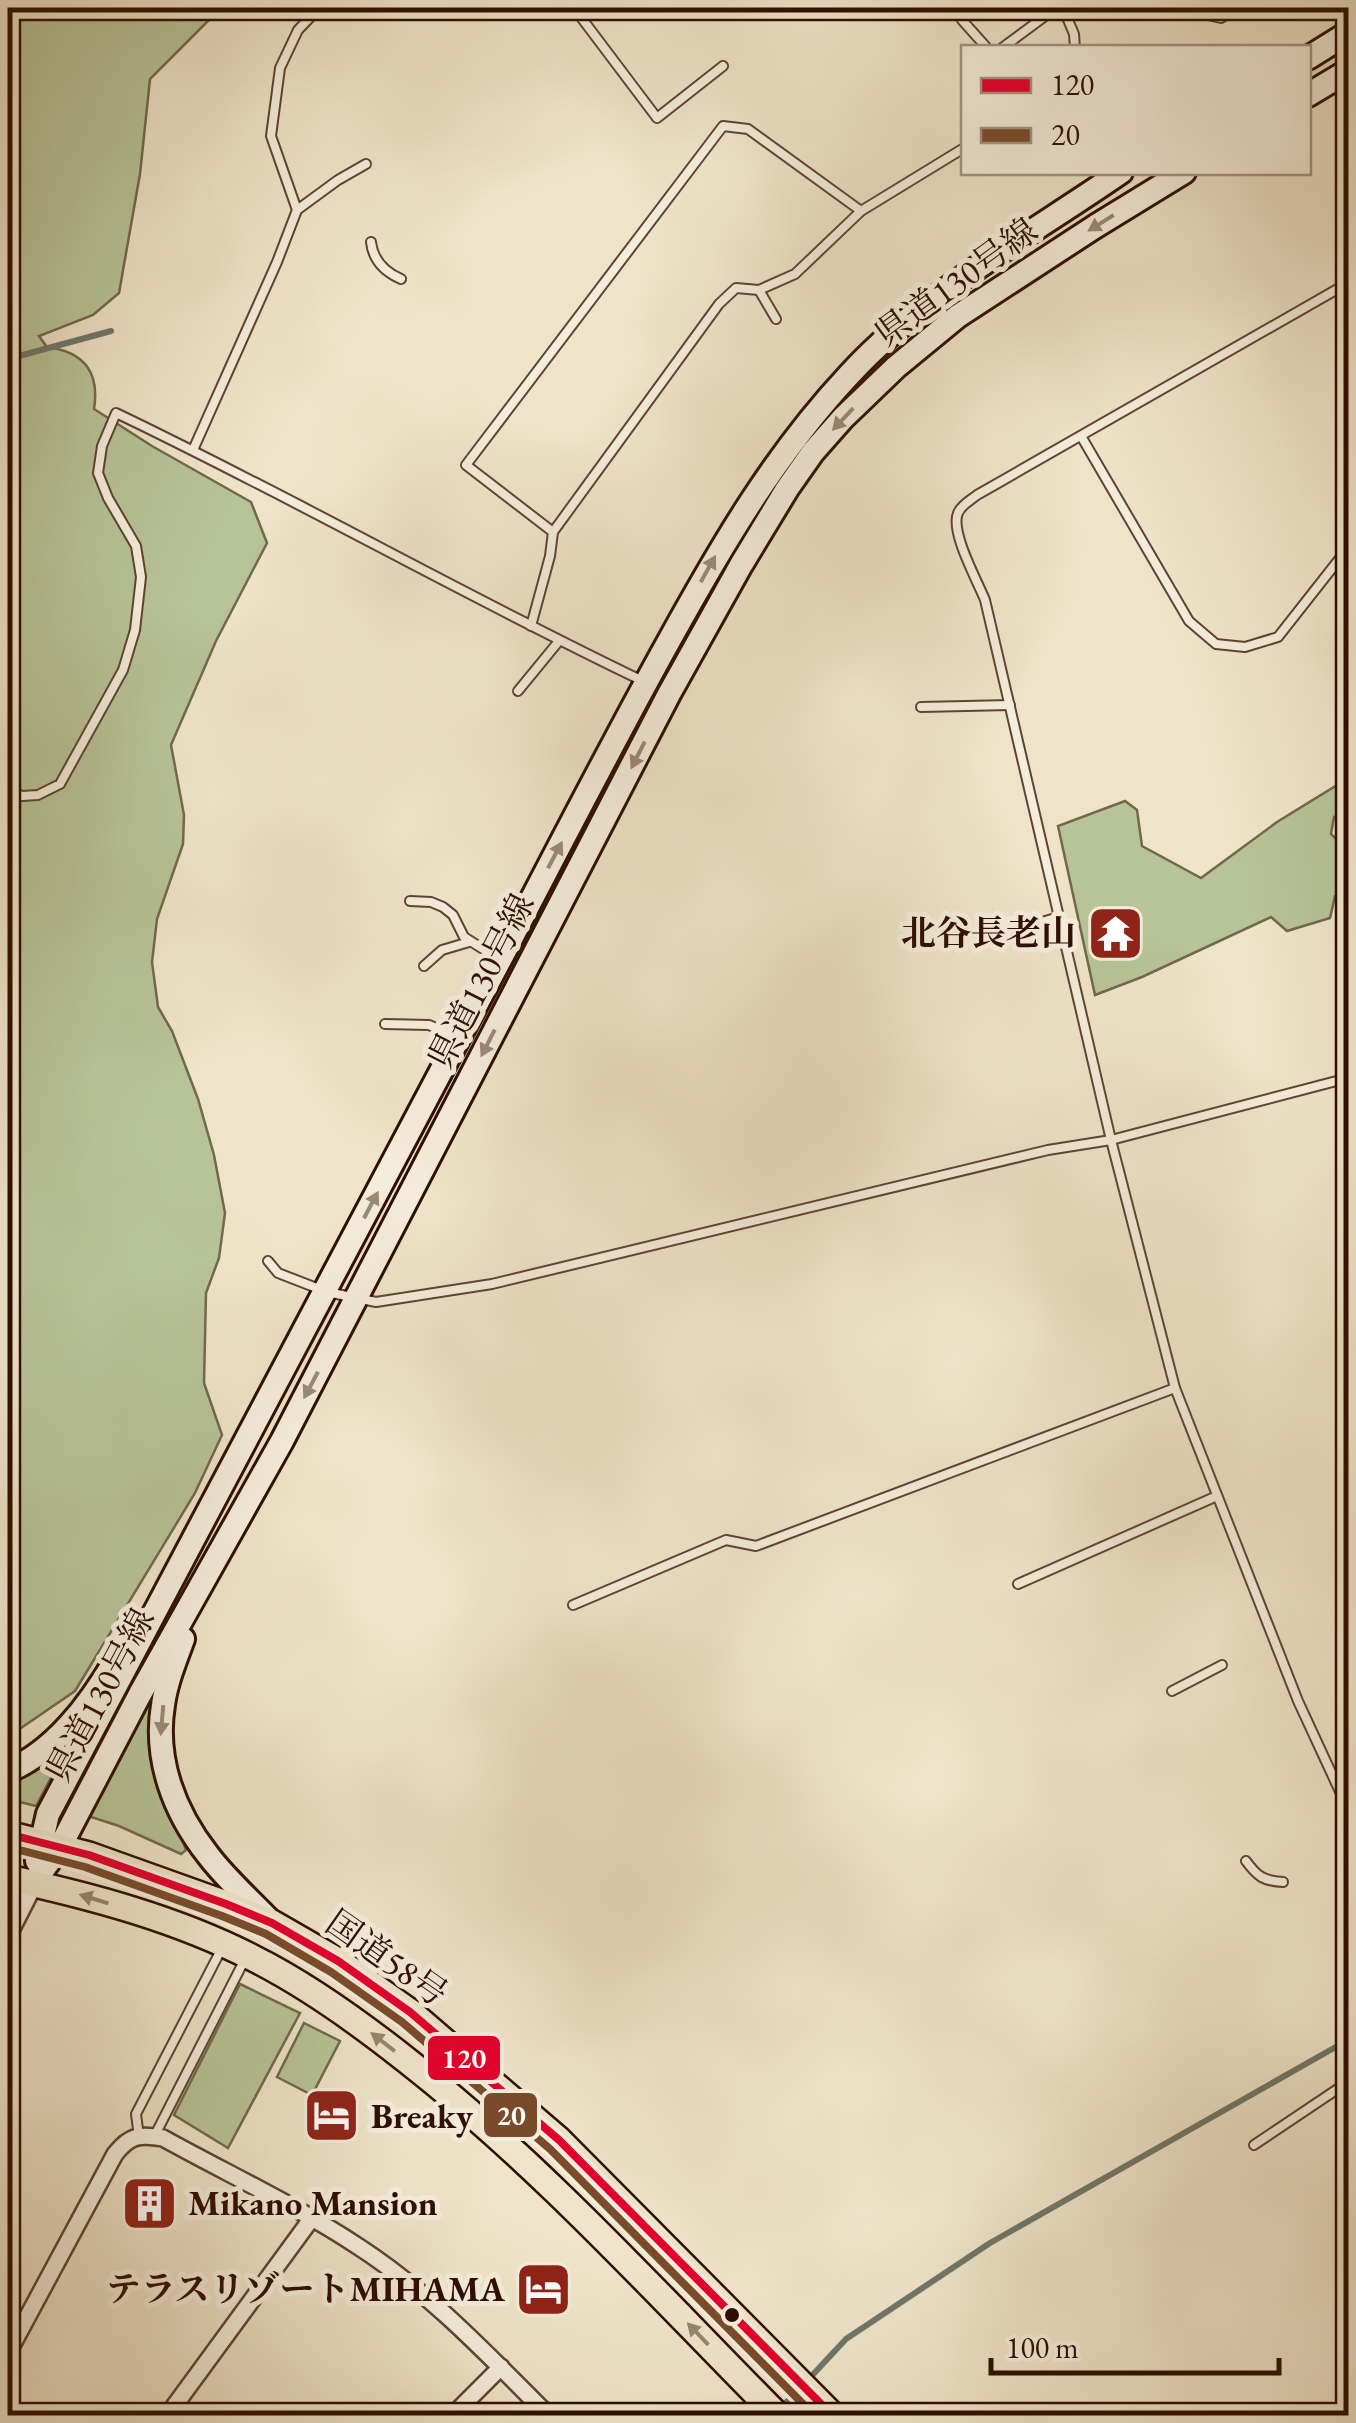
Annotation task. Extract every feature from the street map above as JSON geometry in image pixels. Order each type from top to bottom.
[{"type":"highway","name":"国道58号","points":[[8,1834],[89,1855],[272,1923],[338,1961],[410,2012],[559,2140],[825,2407]]},
{"type":"highway","name":"国道58号","points":[[20,1881],[92,1899],[235,1949],[301,1985],[368,2030],[475,2116],[584,2216],[772,2410]]},
{"type":"main road","points":[[1311,56],[1348,33]]},
{"type":"main road","points":[[1311,94],[1348,71]]},
{"type":"main road","name":"県道130号線","points":[[50,1845],[48,1814],[645,682],[718,552],[768,474],[853,370],[946,291],[1132,186],[1173,175]]},
{"type":"main road","name":"県道130号線","points":[[20,1881],[50,1845],[282,1440],[669,694],[787,489],[843,418],[896,367],[1132,186]]},
{"type":"main road","points":[[8,1771],[45,1750],[70,1725],[108,1672],[160,1584],[196,1536]]},
{"type":"main road","points":[[213,1561],[170,1675],[162,1704],[160,1751],[178,1807],[207,1855],[272,1923]]},
{"type":"street","points":[[8,1932],[20,1881]]},
{"type":"street","points":[[8,2353],[115,2154],[126,2141],[163,2138],[361,2248],[451,2319],[549,2416]]},
{"type":"street","points":[[168,2416],[312,2218]]},
{"type":"street","points":[[452,2416],[501,2367]]},
{"type":"lane","points":[[297,210],[271,136],[280,68],[298,30],[319,8]]},
{"type":"lane","points":[[574,8],[657,118],[723,66]]},
{"type":"lane","points":[[1006,45],[1059,8],[1074,34],[1075,45]]},
{"type":"lane","points":[[1208,15],[1221,18],[1236,8]]},
{"type":"lane","points":[[962,20],[984,45]]},
{"type":"lane","points":[[553,532],[466,465],[723,126],[748,129],[861,211]]},
{"type":"lane","points":[[531,626],[553,532],[719,304],[736,288],[759,290],[795,274],[861,211],[961,150]]},
{"type":"lane","points":[[193,450],[297,210],[366,164]]},
{"type":"lane","points":[[370,242],[372,254],[382,266],[401,279]]},
{"type":"lane","points":[[1348,283],[976,495],[958,513],[957,530],[985,600],[1111,1140],[1175,1388],[1298,1701],[1348,1809]]},
{"type":"lane","points":[[759,290],[776,319]]},
{"type":"lane","points":[[9,790],[22,796],[38,795],[60,784],[124,670],[141,577],[136,546],[98,474],[102,446],[116,413],[669,694]]},
{"type":"lane","points":[[1081,436],[1189,621],[1216,644],[1245,647],[1278,637],[1348,548]]},
{"type":"lane","points":[[518,691],[559,641]]},
{"type":"lane","points":[[922,707],[1010,705]]},
{"type":"lane","points":[[8,852],[14,826],[9,790]]},
{"type":"lane","points":[[410,901],[444,907],[469,942],[500,959]]},
{"type":"lane","points":[[997,935],[1059,916]]},
{"type":"lane","points":[[424,966],[442,950],[469,942]]},
{"type":"lane","points":[[386,1024],[429,1025],[458,1038]]},
{"type":"lane","points":[[268,1261],[278,1273],[326,1292],[376,1302],[492,1284],[1048,1150],[1111,1140],[1348,1078]]},
{"type":"lane","points":[[572,1605],[726,1540],[756,1546],[1175,1388]]},
{"type":"lane","points":[[1018,1584],[1218,1496]]},
{"type":"lane","points":[[1172,1691],[1222,1665]]},
{"type":"lane","points":[[1246,1861],[1268,1882],[1282,1882]]},
{"type":"lane","points":[[146,2137],[235,1949]]},
{"type":"lane","points":[[146,2137],[136,2114],[235,1949]]},
{"type":"lane","points":[[1254,2145],[1348,2082]]},
{"type":"green space","points":[[8,8],[221,8],[150,79],[140,174],[119,293],[93,315],[39,336],[47,347],[71,354],[87,366],[94,384],[94,409],[251,502],[267,543],[216,641],[171,745],[184,815],[183,844],[157,919],[152,962],[158,1007],[172,1031],[198,1099],[225,1213],[219,1258],[206,1293],[204,1383],[222,1435],[195,1493],[75,1691],[8,1737]]},
{"type":"green space","points":[[1347,779],[1348,824],[1334,817],[1331,834],[1348,850],[1348,893],[1335,896],[1330,918],[1287,931],[1271,917],[1095,995],[1058,826],[1125,801],[1137,810],[1142,846],[1201,878],[1277,822]]},
{"type":"green space","points":[[153,1692],[157,1694],[159,1778],[168,1812],[186,1850],[181,1854],[88,1816]]},
{"type":"green space","points":[[74,1734],[36,1806],[8,1799],[8,1780]]},
{"type":"green space","points":[[240,1984],[300,2013],[228,2148],[174,2115]]},
{"type":"green space","points":[[304,2023],[340,2041],[312,2095],[277,2077]]},
{"type":"waterway","points":[[8,359],[111,331]]},
{"type":"waterway","points":[[806,2382],[846,2339],[990,2243],[1348,2040]]},
{"type":"waterway","points":[[778,2411],[797,2391]]},
{"type":"transit line","name":"120","points":[[8,1834],[89,1855],[226,1904],[272,1923],[338,1961],[410,2012],[559,2140],[833,2416]]},
{"type":"transit line","name":"20","points":[[8,1847],[85,1867],[266,1934],[331,1972],[402,2022],[550,2149],[815,2416]]},
{"type":"place","name":"北谷長老山","points":[[1115,933]]},
{"type":"place","name":"Breaky","points":[[332,2116]]},
{"type":"place","name":"Mikano Mansion","points":[[149,2203]]},
{"type":"place","name":"テラスリゾートMIHAMA","points":[[544,2289]]}]
